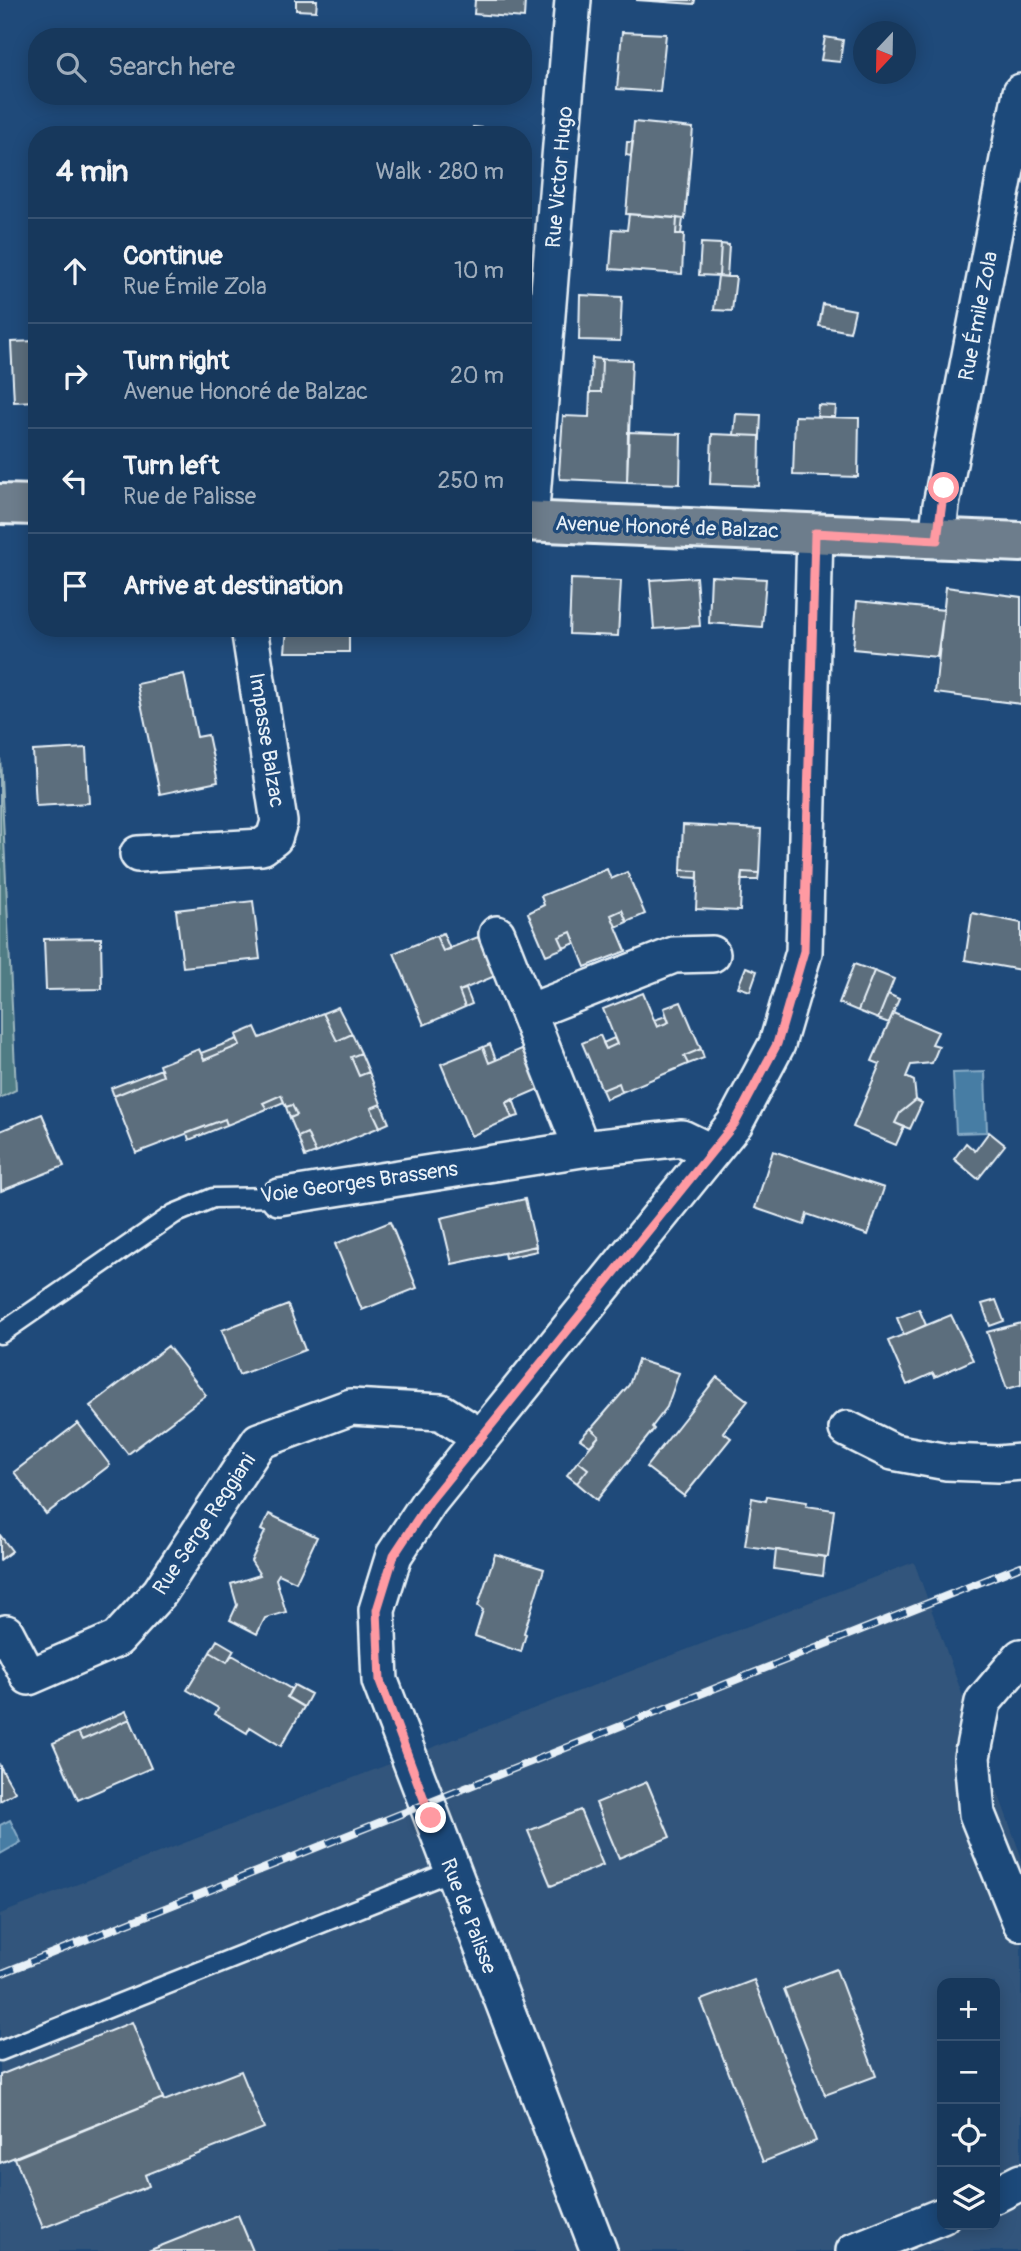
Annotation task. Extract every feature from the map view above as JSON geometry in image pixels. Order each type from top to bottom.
[{"type":"main road","points":[[0,504],[28,505]]},
{"type":"main road","name":"Avenue Honoré de Balzac","points":[[532,521],[1021,542]]},
{"type":"street","name":"Rue Victor Hugo","points":[[532,464],[573,0]]},
{"type":"street","name":"Rue Émile Zola","points":[[937,540],[941,505],[1021,92]]},
{"type":"street","name":"Rue de Palisse","points":[[599,2251],[380,1681],[377,1610],[394,1555],[429,1502],[735,1123],[777,1044],[804,951],[815,533]]},
{"type":"street","name":"Impasse Balzac","points":[[138,854],[262,847],[274,838],[279,822],[250,637]]},
{"type":"street","points":[[497,934],[582,1149]]},
{"type":"street","points":[[529,1012],[674,955],[712,954]]},
{"type":"street","name":"Voie Georges Brassens","points":[[279,1197],[582,1149],[682,1138],[711,1152]]},
{"type":"street","name":"Rue Serge Reggiani","points":[[6,1633],[29,1677],[117,1639],[160,1592],[259,1441],[351,1407],[440,1412],[481,1437]]},
{"type":"street","points":[[847,1429],[893,1452],[947,1462],[1021,1462]]},
{"type":"street","points":[[1021,1657],[983,1702],[972,1757],[977,1814],[1021,1923]]},
{"type":"street","points":[[1000,2192],[1021,2182]]},
{"type":"street","points":[[854,2251],[937,2218]]},
{"type":"lane","name":"Voie Georges Brassens","points":[[0,1334],[174,1214],[213,1198],[279,1197]]},
{"type":"lane","points":[[0,2051],[452,1871]]},
{"type":"shaded area","points":[[985,1072],[987,1132],[956,1133],[953,1073]]},
{"type":"shaded area","points":[[914,1562],[1021,1856],[1021,2251],[0,2251],[0,1914]]},
{"type":"shaded area","points":[[10,1820],[21,1842],[0,1854],[0,1825]]},
{"type":"green space","points":[[0,755],[16,1090],[0,1098]]},
{"type":"building","points":[[296,0],[317,0],[316,11],[296,10]]},
{"type":"building","points":[[475,0],[525,0],[524,18],[474,14]]},
{"type":"building","points":[[636,0],[695,0],[694,4]]},
{"type":"building","points":[[622,32],[666,34],[660,92],[617,89]]},
{"type":"building","points":[[825,37],[843,40],[840,62],[821,60]]},
{"type":"building","points":[[634,122],[693,128],[685,219],[626,214]]},
{"type":"building","points":[[627,142],[633,142],[631,156],[626,155]]},
{"type":"building","points":[[629,214],[677,218],[676,234],[684,234],[682,274],[610,269],[613,229],[627,230]]},
{"type":"building","points":[[677,218],[683,219],[681,234],[676,234]]},
{"type":"building","points":[[701,243],[721,244],[719,276],[699,275]]},
{"type":"building","points":[[721,244],[729,245],[727,277],[719,276]]},
{"type":"building","points":[[718,276],[736,277],[732,311],[714,310]]},
{"type":"building","points":[[580,295],[622,297],[620,341],[579,340]]},
{"type":"building","points":[[823,304],[855,310],[850,332],[819,326]]},
{"type":"building","points":[[28,341],[28,401],[14,402],[11,342]]},
{"type":"building","points":[[592,358],[602,359],[601,392],[590,392]]},
{"type":"building","points":[[602,359],[632,360],[627,482],[560,479],[563,416],[589,417],[590,392],[601,392]]},
{"type":"building","points":[[818,405],[836,406],[835,417],[817,417]]},
{"type":"building","points":[[736,414],[761,415],[760,436],[734,435]]},
{"type":"building","points":[[795,416],[859,418],[858,477],[793,475]]},
{"type":"building","points":[[628,432],[681,434],[680,484],[627,482]]},
{"type":"building","points":[[712,434],[760,436],[759,486],[710,484]]},
{"type":"building","points":[[711,576],[766,579],[762,627],[709,623]]},
{"type":"building","points":[[696,577],[700,626],[654,629],[650,580]]},
{"type":"building","points":[[571,579],[621,581],[618,636],[569,634]]},
{"type":"building","points":[[946,587],[1021,597],[1021,704],[935,693]]},
{"type":"building","points":[[857,601],[944,610],[937,657],[853,649]]},
{"type":"building","points":[[286,637],[349,637],[349,652],[285,652]]},
{"type":"building","points":[[184,674],[197,737],[208,735],[218,782],[160,794],[137,684]]},
{"type":"building","points":[[86,748],[89,803],[36,806],[33,751]]},
{"type":"building","points":[[683,825],[761,829],[759,873],[742,872],[740,911],[696,909],[698,871],[681,870]]},
{"type":"building","points":[[607,869],[611,879],[627,872],[645,914],[627,922],[622,910],[611,915],[626,951],[585,967],[571,932],[559,937],[564,948],[546,955],[528,913],[544,905],[541,896]]},
{"type":"building","points":[[681,870],[698,871],[698,878],[681,877]]},
{"type":"building","points":[[742,872],[759,873],[758,880],[741,880]]},
{"type":"building","points":[[253,901],[260,959],[183,967],[176,910]]},
{"type":"building","points":[[622,910],[627,922],[616,927],[611,915]]},
{"type":"building","points":[[972,913],[1021,923],[1021,970],[965,960]]},
{"type":"building","points":[[571,932],[575,943],[564,948],[559,937]]},
{"type":"building","points":[[443,933],[450,949],[443,951],[436,936]]},
{"type":"building","points":[[436,936],[443,951],[478,937],[495,976],[459,991],[465,1007],[424,1025],[394,953]]},
{"type":"building","points":[[101,938],[102,989],[46,990],[44,939]]},
{"type":"building","points":[[854,964],[874,971],[858,1011],[839,1003]]},
{"type":"building","points":[[746,967],[757,971],[750,991],[738,987]]},
{"type":"building","points":[[874,971],[894,979],[878,1019],[858,1011]]},
{"type":"building","points":[[466,989],[472,1004],[465,1007],[459,991]]},
{"type":"building","points":[[643,993],[657,1027],[669,1022],[664,1008],[681,1002],[701,1049],[684,1056],[688,1064],[622,1092],[619,1083],[602,1090],[582,1043],[600,1035],[606,1049],[617,1044],[603,1009]]},
{"type":"building","points":[[888,994],[899,999],[889,1023],[878,1019]]},
{"type":"building","points":[[338,1007],[352,1034],[337,1041],[323,1013]]},
{"type":"building","points":[[323,1013],[337,1041],[352,1034],[361,1053],[351,1057],[359,1076],[369,1072],[381,1104],[371,1108],[380,1127],[316,1153],[307,1133],[298,1137],[290,1118],[297,1115],[292,1105],[286,1107],[281,1095],[263,1103],[267,1109],[227,1125],[225,1119],[136,1153],[114,1096],[163,1076],[159,1065],[199,1049],[204,1060],[240,1045],[236,1035],[255,1027],[260,1038]]},
{"type":"building","points":[[893,1013],[938,1032],[932,1044],[939,1046],[932,1063],[911,1065],[906,1077],[914,1081],[916,1100],[900,1113],[895,1123],[904,1127],[896,1145],[853,1127],[880,1064],[872,1061]]},
{"type":"building","points":[[666,1016],[669,1022],[657,1027],[654,1020]]},
{"type":"building","points":[[614,1038],[617,1044],[606,1049],[603,1043]]},
{"type":"building","points":[[237,1039],[240,1045],[204,1060],[201,1053]]},
{"type":"building","points":[[490,1044],[496,1060],[489,1063],[483,1047]]},
{"type":"building","points":[[483,1047],[489,1063],[524,1048],[541,1088],[506,1103],[512,1118],[471,1136],[441,1064]]},
{"type":"building","points":[[701,1049],[704,1058],[688,1064],[684,1056]]},
{"type":"building","points":[[361,1053],[369,1072],[359,1076],[351,1057]]},
{"type":"building","points":[[161,1069],[163,1076],[114,1096],[111,1088]]},
{"type":"building","points":[[619,1083],[622,1092],[606,1099],[602,1090]]},
{"type":"building","points":[[281,1095],[284,1102],[267,1109],[263,1103]]},
{"type":"building","points":[[513,1099],[519,1116],[512,1118],[506,1103]]},
{"type":"building","points":[[916,1100],[922,1103],[910,1129],[895,1123],[900,1113]]},
{"type":"building","points":[[381,1104],[389,1123],[380,1127],[371,1108]]},
{"type":"building","points":[[292,1105],[297,1115],[290,1118],[286,1107]]},
{"type":"building","points":[[42,1114],[64,1166],[1,1191],[0,1131]]},
{"type":"building","points":[[225,1119],[227,1125],[189,1140],[187,1133]]},
{"type":"building","points":[[989,1132],[1005,1145],[978,1179],[954,1159],[966,1143],[975,1151]]},
{"type":"building","points":[[307,1133],[316,1153],[305,1157],[298,1137]]},
{"type":"building","points":[[773,1151],[884,1188],[868,1235],[807,1214],[804,1225],[755,1208]]},
{"type":"building","points":[[525,1199],[536,1246],[452,1264],[441,1218]]},
{"type":"building","points":[[390,1222],[417,1288],[362,1310],[335,1244]]},
{"type":"building","points":[[536,1246],[537,1251],[505,1258],[504,1253]]},
{"type":"building","points":[[996,1300],[1004,1321],[990,1326],[982,1304]]},
{"type":"building","points":[[288,1305],[305,1350],[239,1375],[222,1330]]},
{"type":"building","points":[[919,1309],[926,1325],[904,1335],[897,1318]]},
{"type":"building","points":[[951,1315],[973,1360],[935,1377],[933,1373],[907,1385],[888,1341]]},
{"type":"building","points":[[1021,1323],[1021,1385],[1007,1389],[987,1332]]},
{"type":"building","points":[[168,1346],[206,1395],[128,1454],[90,1406]]},
{"type":"building","points":[[638,1360],[679,1373],[667,1407],[652,1427],[654,1429],[597,1500],[577,1483],[588,1469],[578,1461],[599,1436],[591,1429],[629,1385]]},
{"type":"building","points":[[717,1377],[748,1401],[723,1432],[731,1438],[684,1496],[646,1467]]},
{"type":"building","points":[[78,1423],[110,1465],[46,1514],[14,1472]]},
{"type":"building","points":[[590,1428],[599,1436],[590,1446],[580,1439]]},
{"type":"building","points":[[578,1461],[588,1469],[577,1483],[567,1475]]},
{"type":"building","points":[[767,1496],[807,1502],[806,1506],[834,1510],[828,1557],[745,1546],[752,1498],[766,1501]]},
{"type":"building","points":[[269,1514],[317,1537],[296,1582],[279,1574],[276,1579],[286,1612],[265,1618],[257,1634],[230,1620],[237,1605],[231,1584],[260,1575],[251,1561],[265,1532],[261,1530]]},
{"type":"building","points":[[0,1535],[12,1551],[0,1560]]},
{"type":"building","points":[[776,1550],[825,1557],[823,1576],[774,1569]]},
{"type":"building","points":[[495,1554],[544,1569],[524,1633],[526,1634],[521,1652],[475,1636],[483,1610],[478,1606]]},
{"type":"building","points":[[217,1640],[234,1650],[227,1662],[210,1652]]},
{"type":"building","points":[[210,1652],[227,1662],[232,1655],[291,1689],[287,1697],[304,1707],[281,1746],[250,1727],[247,1733],[215,1714],[218,1708],[187,1690]]},
{"type":"building","points":[[294,1685],[311,1694],[304,1707],[287,1697]]},
{"type":"building","points":[[126,1711],[130,1719],[82,1740],[78,1732]]},
{"type":"building","points":[[130,1719],[151,1768],[78,1800],[53,1743],[78,1732],[82,1740]]},
{"type":"building","points":[[0,1766],[15,1792],[0,1801]]},
{"type":"building","points":[[647,1782],[670,1837],[619,1858],[596,1803]]},
{"type":"building","points":[[580,1810],[603,1865],[551,1886],[528,1831]]},
{"type":"building","points":[[836,1969],[876,2076],[825,2095],[784,1989]]},
{"type":"building","points":[[754,1980],[816,2141],[763,2162],[701,2000]]},
{"type":"building","points":[[132,2022],[163,2098],[0,2163],[0,2075]]},
{"type":"building","points":[[241,2071],[264,2128],[145,2175],[149,2186],[43,2228],[15,2158],[163,2098],[164,2101]]},
{"type":"building","points":[[238,2215],[253,2251],[148,2251]]},
{"type":"railway","points":[[0,1974],[1021,1566]]},
{"type":"route","points":[[431,1818],[380,1681],[377,1610],[394,1555],[429,1502],[735,1123],[777,1044],[804,951],[815,533],[937,540],[944,488]]}]
